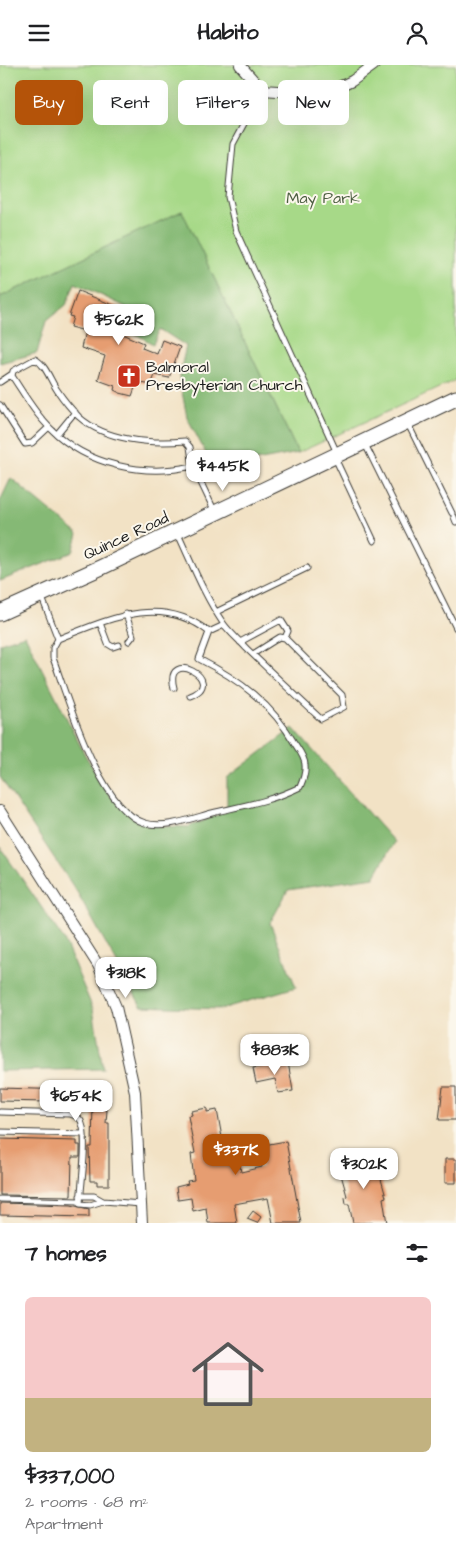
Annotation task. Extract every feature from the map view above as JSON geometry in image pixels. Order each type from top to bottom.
[{"type":"main road","name":"Quince Road","points":[[1,613],[456,398]]},
{"type":"street","points":[[240,65],[254,80]]},
{"type":"street","points":[[268,89],[324,94],[352,81],[374,65]]},
{"type":"street","points":[[0,811],[98,965],[116,1007],[135,1092],[142,1223]]},
{"type":"lane","points":[[243,125],[233,144],[228,197],[236,231],[374,541]]},
{"type":"lane","points":[[0,382],[12,374],[13,371],[35,359],[40,362],[56,389],[75,412],[99,429],[128,439],[185,441],[190,447],[194,466],[216,513]]},
{"type":"lane","points":[[12,374],[32,407],[49,427],[80,450],[122,468],[147,471],[194,466]]},
{"type":"lane","points":[[0,405],[25,444],[32,443],[49,427]]},
{"type":"lane","points":[[57,434],[75,412]]},
{"type":"lane","points":[[406,421],[454,517]]},
{"type":"lane","points":[[364,441],[456,628]]},
{"type":"lane","points":[[177,531],[216,612],[224,625],[240,642],[321,719],[344,707],[342,695],[285,638],[280,637],[253,654]]},
{"type":"lane","points":[[216,612],[307,568]]},
{"type":"lane","points":[[41,595],[58,639]]},
{"type":"lane","points":[[199,659],[231,675],[258,696],[285,725],[306,763],[300,787],[278,798],[169,823],[144,823],[128,813],[107,791],[87,748],[53,658],[53,648],[58,639],[100,623],[126,615],[152,612],[176,614],[195,621],[209,632]]},
{"type":"lane","points":[[126,615],[133,636],[129,641]]},
{"type":"lane","points":[[240,642],[281,620],[288,631],[285,638]]},
{"type":"lane","points":[[100,623],[108,644],[113,647],[119,645]]},
{"type":"lane","points":[[194,670],[209,632],[224,625]]},
{"type":"lane","points":[[174,688],[172,681],[176,673],[184,668],[194,670],[200,677],[200,686],[196,694],[190,696]]},
{"type":"lane","points":[[0,1112],[70,1114],[79,1117],[83,1133],[80,1200]]},
{"type":"lane","points":[[0,1132],[83,1133]]},
{"type":"lane","points":[[0,1199],[80,1200],[90,1205],[103,1201],[142,1205]]},
{"type":"green space","name":"May Park","points":[[0,65],[456,65],[456,380],[298,453],[182,211],[0,297]]},
{"type":"green space","points":[[182,211],[298,453],[214,469],[187,417],[179,377],[186,346],[160,329],[153,344],[124,327],[126,307],[75,283],[66,305],[46,321],[37,353],[0,363],[0,297]]},
{"type":"green space","points":[[11,478],[78,534],[73,552],[0,581],[0,501]]},
{"type":"green space","points":[[25,635],[85,755],[111,797],[145,823],[188,827],[227,811],[227,778],[293,728],[394,842],[374,877],[288,890],[270,923],[296,987],[221,1009],[141,1006],[77,892],[0,777],[0,643]]},
{"type":"green space","points":[[0,847],[64,940],[93,1009],[103,1069],[0,1071]]},
{"type":"building","points":[[78,291],[118,307],[122,317],[118,332],[144,343],[142,348],[157,354],[162,340],[180,347],[169,378],[155,375],[151,385],[137,382],[132,396],[120,393],[114,390],[115,386],[98,380],[105,356],[81,348],[85,331],[70,327],[73,317],[69,316]]},
{"type":"building","points":[[288,1062],[293,1091],[278,1093],[275,1079],[256,1083],[253,1068]]},
{"type":"building","points":[[443,1087],[456,1087],[456,1120],[439,1120]]},
{"type":"building","points":[[0,1088],[105,1091],[106,1123],[109,1123],[109,1185],[97,1185],[97,1181],[90,1181],[89,1147],[92,1147],[93,1103],[0,1101]]},
{"type":"building","points":[[207,1108],[207,1112],[217,1110],[223,1143],[232,1141],[233,1146],[236,1146],[241,1172],[262,1167],[258,1146],[286,1141],[301,1223],[273,1223],[268,1198],[234,1204],[237,1223],[208,1223],[206,1208],[193,1211],[191,1198],[178,1200],[176,1187],[188,1184],[187,1181],[194,1180],[191,1154],[195,1153],[188,1116],[192,1115],[191,1111]]},
{"type":"building","points":[[0,1139],[77,1141],[77,1145],[80,1145],[80,1157],[72,1157],[71,1196],[0,1195]]},
{"type":"building","points":[[376,1154],[386,1197],[383,1198],[387,1223],[353,1223],[349,1204],[346,1204],[345,1197],[347,1196],[340,1171],[343,1170],[341,1161]]},
{"type":"building","points":[[445,1159],[456,1159],[456,1183],[445,1183]]},
{"type":"building","points":[[0,1203],[71,1205],[89,1209],[89,1217],[0,1215]]},
{"type":"building","points":[[253,1211],[261,1217],[257,1223],[247,1219]]},
{"type":"place","name":"Balmoral Presbyterian Church","points":[[129,376]]}]
